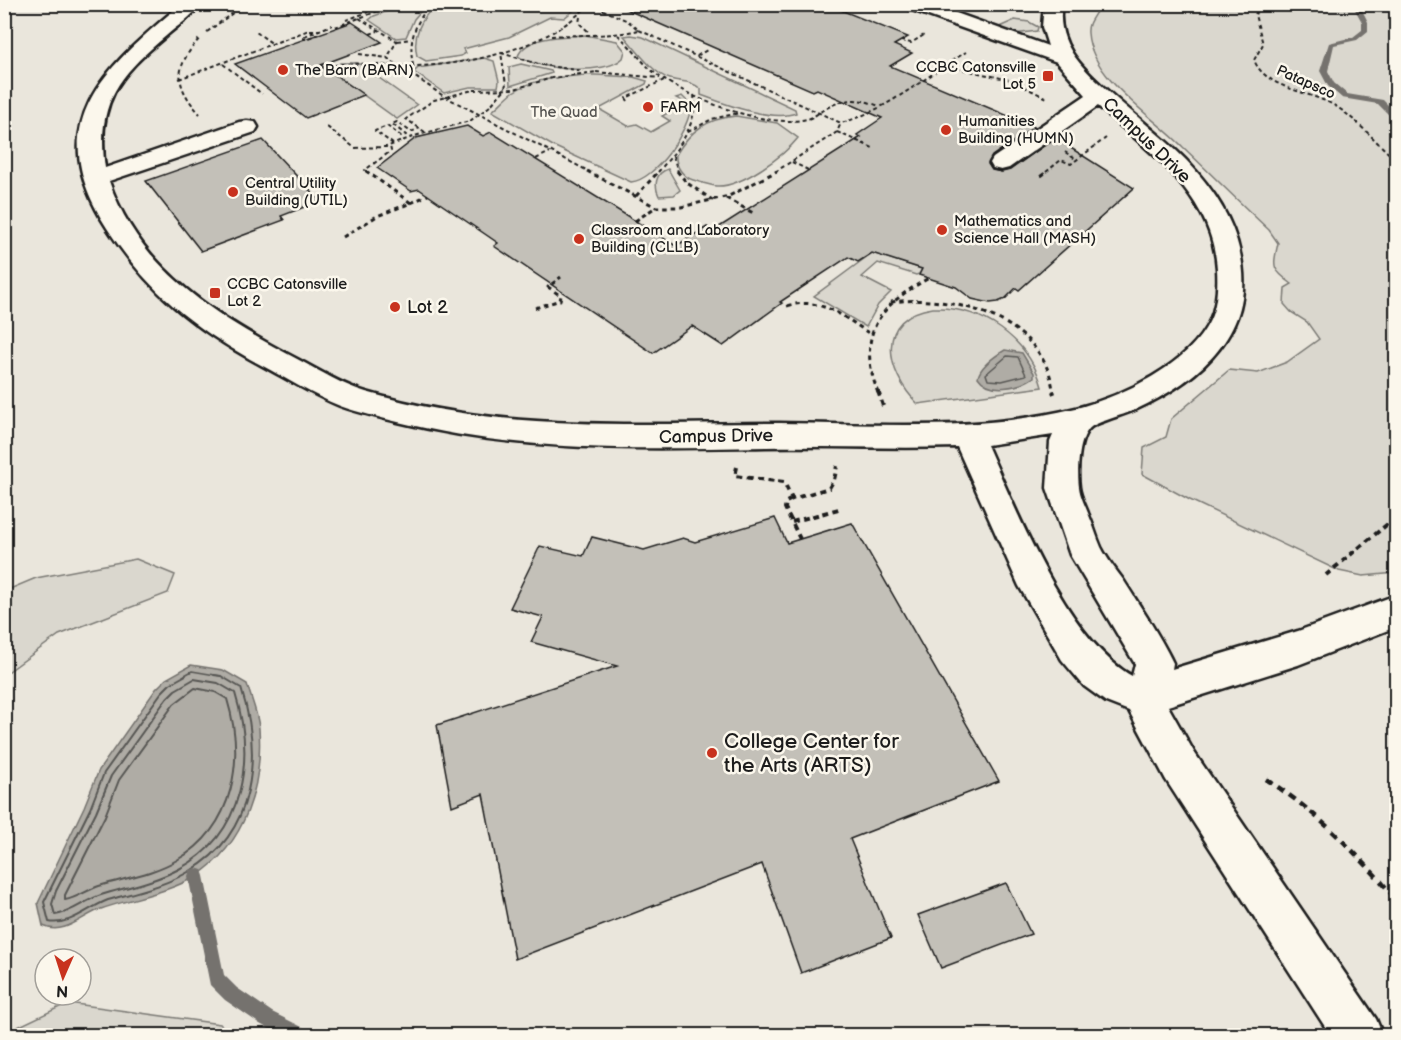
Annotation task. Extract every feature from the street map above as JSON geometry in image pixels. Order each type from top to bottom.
[{"type":"street","name":"Campus Drive","points":[[192,4],[123,64],[95,110],[90,133],[90,155],[96,178],[111,212],[137,254],[187,305],[219,328],[349,398],[442,422],[548,435],[893,437],[968,435],[1028,429],[1080,419],[1149,391],[1203,353],[1217,334],[1230,299],[1230,266],[1226,244],[1217,218],[1207,201],[1176,163],[1100,95],[1062,57],[1052,36],[1050,20],[1053,4]]},
{"type":"street","points":[[912,4],[1062,57]]},
{"type":"street","points":[[1001,163],[1100,95]]},
{"type":"street","points":[[96,178],[247,127]]},
{"type":"street","points":[[1080,419],[1065,442],[1064,488],[1087,555],[1140,635],[1154,663],[1151,680],[1141,695]]},
{"type":"street","points":[[968,435],[1016,547],[1073,646],[1101,676],[1118,689],[1141,695],[1266,659],[1396,611]]},
{"type":"street","points":[[1141,695],[1180,766],[1359,1035]]},
{"type":"path","points":[[222,136],[186,100],[181,91],[179,79],[181,65],[197,40],[245,4]]},
{"type":"path","points":[[319,34],[305,39],[302,37],[397,4]]},
{"type":"path","points":[[413,65],[411,39],[417,23],[431,4]]},
{"type":"path","points":[[320,69],[339,61],[398,66],[446,63],[501,53],[544,37],[580,17],[591,5],[598,4]]},
{"type":"path","name":"Patapsco","points":[[1259,4],[1254,15],[1263,44],[1254,60],[1258,70],[1276,82],[1337,106],[1396,160]]},
{"type":"path","points":[[591,5],[628,21],[639,30],[841,123],[854,121],[967,51]]},
{"type":"path","points":[[326,22],[335,26],[372,10],[377,11]]},
{"type":"path","points":[[580,17],[579,23],[590,33]]},
{"type":"path","points":[[359,18],[397,42],[411,39]]},
{"type":"path","points":[[179,79],[309,30],[320,30]]},
{"type":"path","points":[[370,34],[378,30]]},
{"type":"path","points":[[544,37],[590,33],[618,35],[639,30]]},
{"type":"path","points":[[256,32],[274,45]]},
{"type":"path","points":[[618,35],[630,45],[649,68],[663,79],[694,95],[740,113],[797,120],[810,119],[845,97],[857,97],[880,106]]},
{"type":"path","points":[[901,41],[911,43],[925,35]]},
{"type":"path","points":[[387,58],[397,42]]},
{"type":"path","points":[[697,56],[707,50]]},
{"type":"path","points":[[501,53],[542,65],[663,79]]},
{"type":"path","points":[[327,127],[355,148],[392,146],[426,132],[470,121],[499,98],[504,90],[506,84],[501,53]]},
{"type":"path","points":[[359,54],[387,58],[447,97],[656,207],[685,208],[726,197],[792,162],[837,132],[841,123]]},
{"type":"path","points":[[222,63],[262,94]]},
{"type":"path","points":[[942,65],[1010,80],[1048,98]]},
{"type":"path","points":[[426,132],[406,119],[434,100],[473,90],[504,90],[552,78],[596,72]]},
{"type":"path","points":[[628,101],[626,98],[663,79]]},
{"type":"path","points":[[674,93],[681,89]]},
{"type":"path","points":[[636,196],[673,155],[688,132],[696,108],[694,95]]},
{"type":"path","points":[[688,132],[717,117],[740,113]]},
{"type":"path","points":[[392,146],[375,131],[387,126],[401,136],[406,135],[392,124],[397,122],[411,132],[420,128]]},
{"type":"path","points":[[837,132],[873,148]]},
{"type":"path","points":[[399,143],[407,145]]},
{"type":"path","points":[[1041,176],[1061,160],[1070,165],[1098,144]]},
{"type":"path","points":[[392,146],[391,151],[365,170],[411,203]]},
{"type":"path","points":[[536,159],[551,152]]},
{"type":"path","points":[[673,155],[674,167],[682,179],[715,201]]},
{"type":"path","points":[[792,162],[808,170]]},
{"type":"path","points":[[343,237],[377,216],[428,195]]},
{"type":"path","points":[[726,197],[755,214]]},
{"type":"path","points":[[635,221],[656,207]]},
{"type":"path","points":[[535,308],[560,300],[561,296],[548,287],[561,277]]},
{"type":"path","points":[[885,411],[869,371],[867,348],[870,334],[876,320],[891,302],[908,288],[928,278]]},
{"type":"path","points":[[891,302],[928,299],[950,302],[993,317],[1027,340],[1045,365],[1053,387],[1054,398]]},
{"type":"path","points":[[787,306],[796,302],[817,302],[870,334]]},
{"type":"path","points":[[800,539],[785,508],[786,502],[829,488],[834,480],[838,460]]},
{"type":"path","points":[[738,463],[735,476],[784,482],[792,499]]},
{"type":"path","points":[[792,522],[842,508]]},
{"type":"path","points":[[1326,575],[1396,517]]},
{"type":"path","points":[[1266,779],[1320,816],[1353,849],[1396,899]]},
{"type":"shaded area","points":[[5,5],[1332,5],[1396,88],[1396,1035],[5,1036]]},
{"type":"green space","points":[[565,4],[574,10],[564,18],[550,17],[509,37],[463,49],[466,53],[461,56],[426,61],[417,56],[416,41],[419,28],[436,5]]},
{"type":"green space","points":[[405,5],[426,5],[414,19],[406,37],[396,38],[369,20],[374,16]]},
{"type":"green space","points":[[1099,5],[1396,5],[1396,573],[1363,576],[1339,571],[1190,500],[1142,474],[1144,448],[1166,437],[1171,419],[1229,370],[1258,373],[1287,362],[1319,339],[1307,322],[1291,312],[1284,304],[1285,288],[1292,284],[1280,275],[1275,267],[1278,243],[1269,230],[1171,135],[1126,96],[1100,66],[1092,50],[1088,33],[1089,25]]},
{"type":"green space","points":[[1015,20],[1029,22],[1038,27],[1037,31],[1014,34],[997,28]]},
{"type":"green space","name":"The Quad","points":[[585,35],[617,41],[625,51],[623,58],[614,64],[602,67],[571,69],[540,65],[518,56],[529,44],[547,38]]},
{"type":"green space","points":[[624,36],[643,37],[795,109],[796,113],[761,114],[701,95],[701,89],[692,84],[670,79],[658,72]]},
{"type":"green space","name":"The Quad","points":[[484,58],[494,61],[499,81],[498,87],[470,87],[444,93],[414,72],[418,68]]},
{"type":"green space","points":[[340,63],[358,63],[417,105],[397,119],[333,73]]},
{"type":"green space","name":"The Quad","points":[[521,64],[552,73],[510,86],[509,67]]},
{"type":"green space","name":"The Quad","points":[[596,75],[633,77],[647,81],[646,84],[599,109],[628,126],[637,124],[651,132],[670,121],[662,116],[686,103],[676,98],[682,96],[691,105],[685,127],[670,152],[661,163],[641,179],[631,182],[553,146],[492,111],[513,92],[531,83],[553,78]]},
{"type":"green space","points":[[736,116],[777,123],[798,138],[761,170],[737,182],[716,186],[686,176],[678,167],[676,159],[681,146],[700,127],[716,120]]},
{"type":"green space","points":[[668,169],[680,190],[674,195],[659,196],[656,188],[658,177]]},
{"type":"green space","points":[[872,253],[922,269],[916,275],[878,263],[862,277],[891,292],[878,305],[866,327],[814,296]]},
{"type":"green space","points":[[933,308],[969,313],[986,319],[1001,329],[1015,340],[1026,354],[1036,370],[1042,387],[918,404],[898,377],[891,347],[894,333],[902,322],[914,313]]},
{"type":"green space","points":[[136,559],[175,575],[168,593],[59,635],[5,674],[5,591],[36,578]]},
{"type":"green space","points":[[93,1006],[220,1024],[231,1035],[5,1035],[60,1007]]},
{"type":"water","points":[[1005,350],[1022,353],[1034,377],[1005,388],[989,386],[983,382],[978,377],[982,369]]},
{"type":"water","points":[[191,665],[223,670],[247,684],[256,712],[259,728],[258,770],[248,811],[239,830],[228,847],[213,863],[185,882],[101,909],[66,927],[58,929],[43,926],[38,903],[99,770],[156,689],[166,679]]},
{"type":"building","points":[[614,4],[739,4],[752,10],[762,4],[826,4],[908,37],[894,45],[912,53],[890,66],[1034,127],[992,156],[988,164],[992,170],[1002,172],[1010,170],[1055,138],[1134,188],[1019,290],[1016,288],[1005,299],[998,302],[990,303],[972,299],[956,287],[919,275],[922,269],[872,253],[858,262],[848,257],[780,302],[782,303],[723,346],[692,326],[653,353],[494,246],[498,243],[419,189],[411,191],[377,168],[416,138],[467,126],[483,136],[491,132],[676,246],[707,227],[713,231],[861,137],[857,135],[882,118],[817,89],[813,91]]},
{"type":"building","name":"The Barn (BARN)","points":[[352,22],[382,42],[321,65],[364,95],[306,118],[235,64]]},
{"type":"building","name":"Central Utility Building (UTIL)","points":[[263,140],[320,201],[281,216],[284,220],[201,251],[146,181]]},
{"type":"building","name":"College Center for the Arts (ARTS)","points":[[775,518],[787,543],[852,523],[999,781],[850,839],[891,938],[801,973],[762,864],[515,959],[483,794],[452,806],[437,725],[617,666],[531,642],[543,617],[510,608],[540,546],[583,556],[592,537],[644,550],[683,538],[695,542]]},
{"type":"building","points":[[1006,883],[1031,934],[941,968],[918,915]]},
{"type":"waterway","points":[[1355,4],[1365,22],[1365,31],[1355,39],[1331,44],[1324,71],[1331,84],[1345,96],[1380,102],[1396,117]]},
{"type":"waterway","points":[[196,876],[216,979],[231,994],[266,1018],[302,1036]]},
{"type":"place","name":"The Barn (BARN)","points":[[283,70]]},
{"type":"place","name":"CCBC Catonsville Lot 5","points":[[1048,76]]},
{"type":"place","name":"FARM","points":[[648,107]]},
{"type":"place","name":"Humanities Building (HUMN)","points":[[946,130]]},
{"type":"place","name":"Central Utility Building (UTIL)","points":[[233,192]]},
{"type":"place","name":"Mathematics and Science Hall (MASH)","points":[[942,230]]},
{"type":"place","name":"Classroom and Laboratory Building (CLLB)","points":[[579,239]]},
{"type":"place","name":"CCBC Catonsville Lot 2","points":[[215,293]]},
{"type":"place","name":"Lot 2","points":[[395,307]]},
{"type":"place","name":"College Center for the Arts (ARTS)","points":[[712,753]]}]
